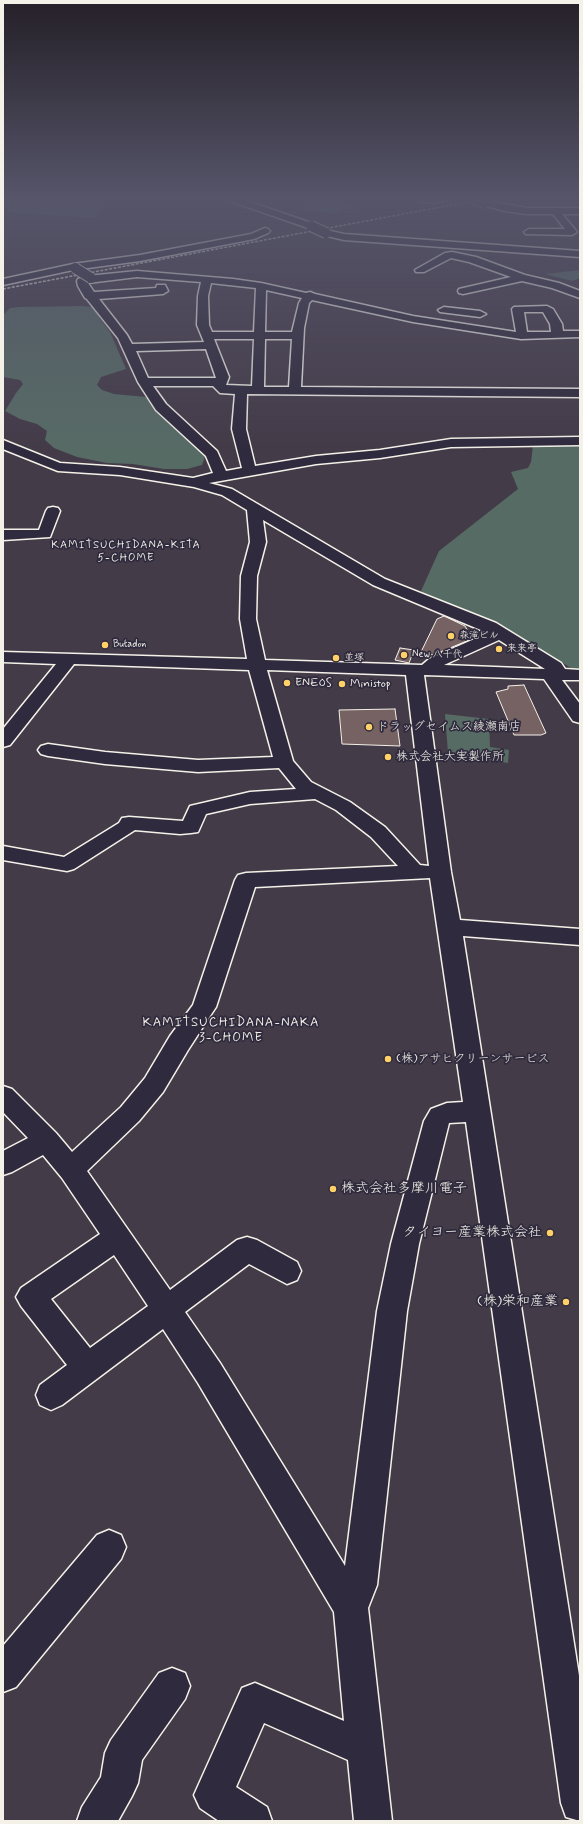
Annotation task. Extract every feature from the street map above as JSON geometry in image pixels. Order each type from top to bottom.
[{"type":"street","points":[[82,282],[83,286],[120,332],[144,382],[161,407],[212,454],[221,477]]},
{"type":"street","points":[[206,282],[203,296],[203,325],[223,378],[219,386],[220,388],[241,391],[295,390],[580,393]]},
{"type":"street","points":[[226,282],[261,286],[415,319],[480,330],[521,336],[580,334]]},
{"type":"street","points":[[463,291],[503,282]]},
{"type":"street","points":[[541,282],[579,293]]},
{"type":"street","points":[[258,391],[261,286]]},
{"type":"street","points":[[93,299],[132,301],[131,293],[163,291],[161,287]]},
{"type":"street","points":[[295,390],[297,335],[304,303],[310,296]]},
{"type":"street","points":[[415,319],[421,308]]},
{"type":"street","points":[[521,336],[522,329],[518,309],[547,308],[556,324],[556,335]]},
{"type":"street","points":[[436,310],[480,310],[480,330]]},
{"type":"street","points":[[128,348],[168,346],[208,340],[297,335]]},
{"type":"street","points":[[168,346],[181,381]]},
{"type":"street","points":[[144,382],[221,382]]},
{"type":"street","points":[[241,391],[239,429],[250,472]]},
{"type":"street","points":[[195,483],[200,480],[311,460],[380,454],[451,443],[531,443],[580,441]]},
{"type":"street","points":[[5,453],[58,467],[120,471],[195,483],[227,492],[379,582],[490,626],[555,667],[555,675],[580,717]]},
{"type":"street","points":[[254,507],[258,542],[249,576],[248,619],[256,665],[284,762],[304,786],[343,806],[378,832],[409,865],[413,872]]},
{"type":"street","points":[[3,535],[45,534],[54,511]]},
{"type":"street","points":[[420,670],[501,633]]},
{"type":"street","points":[[3,657],[580,675]]},
{"type":"street","points":[[3,741],[69,659]]},
{"type":"street","points":[[420,670],[440,872],[450,927],[476,1111],[580,1804]]},
{"type":"street","points":[[48,750],[105,758],[198,766],[284,762]]},
{"type":"street","points":[[3,853],[66,864],[127,826],[129,823],[180,828],[191,827],[197,810],[250,798],[319,793]]},
{"type":"street","points":[[71,1170],[130,1114],[154,1085],[179,1043],[204,1007],[246,880],[440,872]]},
{"type":"street","points":[[450,927],[580,937]]},
{"type":"street","points":[[3,1096],[47,1140],[71,1170],[168,1310],[209,1373],[351,1608],[373,1821]]},
{"type":"street","points":[[351,1608],[360,1584],[392,1310],[405,1244],[437,1122],[440,1116],[447,1113],[476,1111]]},
{"type":"street","points":[[3,1164],[47,1140]]},
{"type":"street","points":[[88,1368],[31,1297],[118,1237]]},
{"type":"street","points":[[51,1396],[168,1310],[247,1249],[287,1271]]},
{"type":"street","points":[[3,1674],[109,1547]]},
{"type":"street","points":[[96,1821],[119,1783],[124,1753],[172,1686]]},
{"type":"street","points":[[253,1821],[213,1795],[255,1701],[366,1749]]},
{"type":"green space","points":[[19,307],[94,307],[100,319],[110,332],[126,369],[101,377],[97,385],[102,390],[114,394],[146,397],[159,407],[206,454],[202,465],[187,469],[164,469],[133,464],[107,463],[77,457],[54,448],[45,440],[47,431],[37,424],[20,419],[5,411],[23,384],[20,380],[3,377],[4,314],[10,308]]},
{"type":"green space","points":[[580,443],[580,672],[578,672],[505,629],[428,597],[421,591],[439,551],[518,489],[511,472],[528,468],[531,462],[533,446]]},
{"type":"green space","points":[[445,714],[489,719],[490,747],[509,750],[508,763],[448,753]]},
{"type":"building","name":"森滝ビル","points":[[444,616],[465,626],[474,638],[433,655],[421,652],[437,619]]},
{"type":"building","name":"New 八千代","points":[[400,648],[414,650],[409,663],[395,660]]},
{"type":"building","points":[[524,685],[546,733],[541,735],[514,735],[496,692],[508,689],[508,686]]},
{"type":"building","name":"ドラッグセイムス綾瀬南店","points":[[395,709],[400,746],[342,744],[339,710]]},
{"type":"railway","points":[[3,289],[40,282]]},
{"type":"place","name":"森滝ビル","points":[[451,636]]},
{"type":"place","name":"Butadon","points":[[105,645]]},
{"type":"place","name":"来来亭","points":[[499,649]]},
{"type":"place","name":"New 八千代","points":[[404,655]]},
{"type":"place","name":"並塚","points":[[336,658]]},
{"type":"place","name":"ENEOS","points":[[287,683]]},
{"type":"place","name":"Ministop","points":[[342,684]]},
{"type":"place","name":"ドラッグセイムス綾瀬南店","points":[[369,727]]},
{"type":"place","name":"株式会社大実製作所","points":[[388,757]]},
{"type":"place","name":"(株)アサヒクリーンサービス","points":[[388,1059]]},
{"type":"place","name":"株式会社多摩川電子","points":[[333,1189]]},
{"type":"place","name":"タイヨー産業株式会社","points":[[550,1233]]},
{"type":"place","name":"(株)栄和産業","points":[[566,1302]]},
{"type":"district","name":"KAMITSUCHIDANA-KITA 5-CHOME","points":[[126,552]]},
{"type":"district","name":"KAMITSUCHIDANA-NAKA 3-CHOME","points":[[231,1030]]}]
